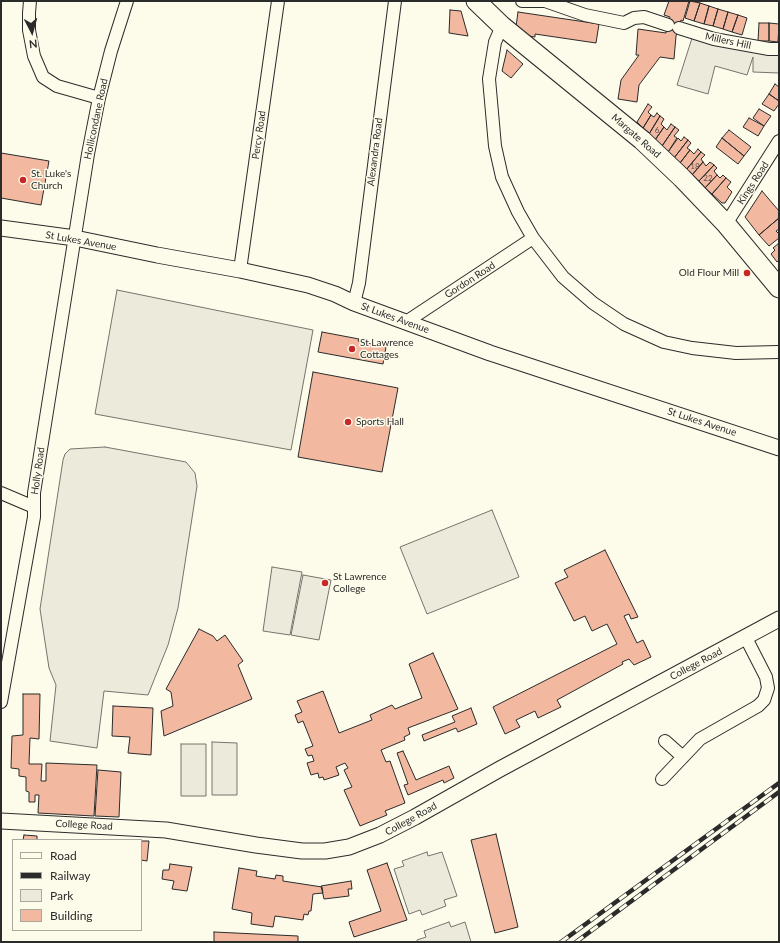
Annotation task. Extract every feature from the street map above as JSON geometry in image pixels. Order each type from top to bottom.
[{"type":"main road","name":"Margate Road","points":[[476,1],[502,26],[642,140],[682,178],[726,224],[779,288]]},
{"type":"street","points":[[30,1],[28,13],[29,30],[34,56],[43,77],[57,86],[99,98]]},
{"type":"street","name":"Hollicondane Road","points":[[75,238],[88,154],[99,98],[111,51],[127,1]]},
{"type":"street","name":"Percy Road","points":[[240,270],[278,1]]},
{"type":"street","name":"Alexandra Road","points":[[354,303],[359,283],[394,1]]},
{"type":"street","name":"Millers Hill","points":[[522,1],[544,1],[585,15],[624,23],[634,18],[644,17],[714,39],[779,50]]},
{"type":"street","points":[[502,26],[495,42],[489,79],[495,146],[502,177],[518,212],[533,238],[563,277],[593,303],[624,324],[664,342],[692,348],[736,353],[779,352]]},
{"type":"street","name":"Kings Road","points":[[726,224],[779,141]]},
{"type":"street","name":"St Lukes Avenue","points":[[1,228],[75,238],[240,270],[308,285],[490,353],[779,448]]},
{"type":"street","name":"Holly Road","points":[[1,702],[3,677],[34,517],[36,478],[75,238]]},
{"type":"street","name":"Gordon Road","points":[[406,322],[533,238]]},
{"type":"street","points":[[1,493],[34,507]]},
{"type":"street","name":"College Road","points":[[1,821],[166,830],[302,851],[325,851],[349,848],[380,836],[500,769],[779,619]]},
{"type":"street","points":[[662,779],[700,739],[758,706],[764,700],[768,688],[766,677],[746,638]]},
{"type":"street","points":[[665,741],[683,757]]},
{"type":"green space","points":[[117,290],[313,330],[291,450],[95,414]]},
{"type":"green space","points":[[105,447],[186,462],[195,473],[197,486],[178,608],[168,645],[148,695],[104,691],[97,748],[50,741],[56,685],[49,668],[40,609],[65,454],[70,449]]},
{"type":"green space","points":[[492,510],[519,577],[427,614],[400,547]]},
{"type":"green space","points":[[272,567],[302,572],[290,635],[263,631]]},
{"type":"green space","points":[[303,575],[331,580],[319,640],[291,635]]},
{"type":"green space","points":[[212,742],[237,743],[237,795],[212,795]]},
{"type":"green space","points":[[181,744],[206,744],[206,796],[181,796]]},
{"type":"green space","points":[[427,852],[428,856],[442,852],[457,896],[444,900],[446,906],[422,915],[420,910],[409,914],[394,869],[404,866],[402,861]]},
{"type":"green space","points":[[449,922],[451,927],[465,922],[471,942],[417,942],[417,940],[426,937],[424,931]]},
{"type":"shaded area","points":[[693,35],[779,54],[779,73],[753,72],[753,57],[747,75],[715,66],[708,94],[677,85]]},
{"type":"building","points":[[669,1],[689,1],[683,21],[681,20],[676,36],[674,59],[660,57],[639,85],[637,102],[618,99],[621,80],[639,55],[636,55],[638,29],[666,33],[670,17],[664,15]]},
{"type":"building","points":[[690,1],[700,3],[694,21],[685,18]]},
{"type":"building","points":[[700,3],[709,6],[704,24],[694,21]]},
{"type":"building","points":[[709,6],[718,9],[713,26],[704,24]]},
{"type":"building","points":[[718,9],[728,12],[723,29],[713,26]]},
{"type":"building","points":[[450,10],[461,11],[468,36],[449,33]]},
{"type":"building","points":[[518,12],[599,24],[596,43],[535,34],[535,37],[515,34]]},
{"type":"building","points":[[728,12],[738,15],[732,32],[723,29]]},
{"type":"building","points":[[738,15],[747,18],[742,35],[732,32]]},
{"type":"building","points":[[759,23],[769,23],[769,41],[758,41]]},
{"type":"building","points":[[769,23],[779,24],[778,42],[769,41]]},
{"type":"building","points":[[507,50],[523,64],[511,78],[502,71]]},
{"type":"building","points":[[775,84],[779,87],[779,101],[769,94]]},
{"type":"building","points":[[769,94],[779,101],[779,104],[774,111],[762,104]]},
{"type":"building","points":[[648,104],[652,107],[648,112],[651,115],[643,128],[637,122]]},
{"type":"building","points":[[759,109],[771,116],[764,126],[753,118]]},
{"type":"building","points":[[657,113],[660,116],[649,134],[643,128],[651,115],[654,117]]},
{"type":"building","points":[[660,116],[664,119],[661,124],[664,127],[655,140],[649,134]]},
{"type":"building","points":[[749,118],[764,126],[758,136],[743,127]]},
{"type":"building","points":[[671,124],[675,127],[662,146],[655,140],[664,127],[667,130]]},
{"type":"building","points":[[675,127],[679,130],[674,136],[677,138],[668,152],[662,146]]},
{"type":"building","points":[[729,130],[751,147],[744,156],[722,138]]},
{"type":"building","points":[[684,137],[688,140],[674,158],[668,152],[678,138],[681,141]]},
{"type":"building","points":[[722,138],[744,156],[738,164],[716,147]]},
{"type":"building","points":[[688,140],[691,143],[687,148],[690,150],[680,163],[674,158]]},
{"type":"building","points":[[698,149],[701,152],[686,170],[680,163],[690,150],[694,154]]},
{"type":"building","points":[[701,152],[705,155],[701,159],[703,162],[692,175],[686,170]]},
{"type":"building","name":"St. Luke's Church","points":[[1,153],[49,161],[41,205],[1,198]]},
{"type":"building","points":[[703,162],[706,166],[710,162],[714,165],[699,181],[692,175]]},
{"type":"building","points":[[714,165],[717,168],[714,171],[717,175],[705,188],[699,181]]},
{"type":"building","points":[[717,175],[720,178],[723,175],[726,178],[712,194],[705,188]]},
{"type":"building","points":[[726,178],[731,182],[727,187],[732,192],[725,203],[722,203],[712,194]]},
{"type":"building","points":[[762,191],[779,211],[779,218],[759,235],[745,217]]},
{"type":"building","points":[[779,218],[779,229],[776,231],[779,234],[779,238],[769,246],[759,235]]},
{"type":"building","points":[[779,243],[779,260],[777,262],[771,254],[775,250],[773,248]]},
{"type":"building","name":"St Lawrence Cottages","points":[[322,332],[359,339],[358,341],[386,347],[383,364],[318,352]]},
{"type":"building","name":"Sports Hall","points":[[313,372],[398,388],[382,472],[298,457]]},
{"type":"building","points":[[605,550],[638,617],[631,619],[629,614],[624,616],[637,643],[643,640],[651,657],[634,665],[629,659],[622,662],[623,664],[557,700],[561,707],[538,718],[535,711],[516,720],[520,727],[505,734],[493,707],[617,644],[607,624],[592,631],[585,616],[574,621],[555,583],[568,577],[564,570]]},
{"type":"building","points":[[199,629],[213,636],[217,641],[225,635],[243,661],[238,665],[252,699],[164,736],[161,711],[173,706],[171,692],[166,689]]},
{"type":"building","points":[[433,653],[458,709],[408,728],[410,734],[404,737],[405,740],[381,750],[386,762],[390,761],[405,803],[385,811],[387,815],[360,826],[344,790],[352,787],[344,770],[348,768],[345,763],[336,767],[339,775],[324,780],[323,777],[319,778],[318,773],[311,775],[307,763],[314,761],[312,755],[308,756],[305,749],[313,746],[303,721],[298,723],[295,715],[302,712],[297,701],[323,691],[339,733],[372,720],[370,715],[392,705],[395,709],[422,698],[409,664]]},
{"type":"building","points":[[23,694],[40,694],[39,739],[30,738],[29,764],[42,764],[41,781],[46,781],[46,763],[97,765],[94,816],[38,813],[39,795],[35,795],[35,802],[29,802],[29,792],[26,791],[26,777],[19,776],[19,769],[11,768],[12,736],[23,735]]},
{"type":"building","points":[[113,706],[153,708],[151,755],[128,753],[130,737],[112,736]]},
{"type":"building","points":[[471,708],[477,724],[458,732],[456,728],[424,741],[422,735],[455,722],[452,716]]},
{"type":"building","points":[[403,751],[416,780],[449,766],[454,778],[444,783],[443,780],[408,795],[404,785],[408,784],[397,753]]},
{"type":"building","points":[[98,770],[121,772],[119,817],[95,816]]},
{"type":"building","points":[[496,834],[518,927],[495,933],[471,840]]},
{"type":"building","points":[[24,835],[37,836],[37,839],[23,839]]},
{"type":"building","points":[[142,841],[149,841],[147,861],[142,860]]},
{"type":"building","points":[[387,863],[407,920],[354,937],[349,922],[381,911],[367,870]]},
{"type":"building","points":[[170,864],[192,867],[187,891],[172,889],[174,881],[162,879],[163,870],[169,870]]},
{"type":"building","points":[[239,868],[257,871],[256,876],[275,879],[276,875],[283,876],[283,881],[322,887],[323,893],[313,894],[311,911],[309,911],[308,915],[304,914],[303,920],[275,916],[273,927],[251,924],[252,913],[232,909]]},
{"type":"building","points":[[351,881],[352,889],[348,889],[349,896],[324,899],[321,886]]},
{"type":"building","points":[[214,932],[298,936],[298,942],[214,942]]},
{"type":"railway","points":[[561,942],[779,783]]},
{"type":"railway","points":[[576,942],[779,792]]},
{"type":"place","name":"St. Luke's Church","points":[[23,180]]},
{"type":"place","name":"Old Flour Mill","points":[[747,273]]},
{"type":"place","name":"St Lawrence Cottages","points":[[352,349]]},
{"type":"place","name":"Sports Hall","points":[[348,422]]},
{"type":"place","name":"St Lawrence College","points":[[325,583]]}]
